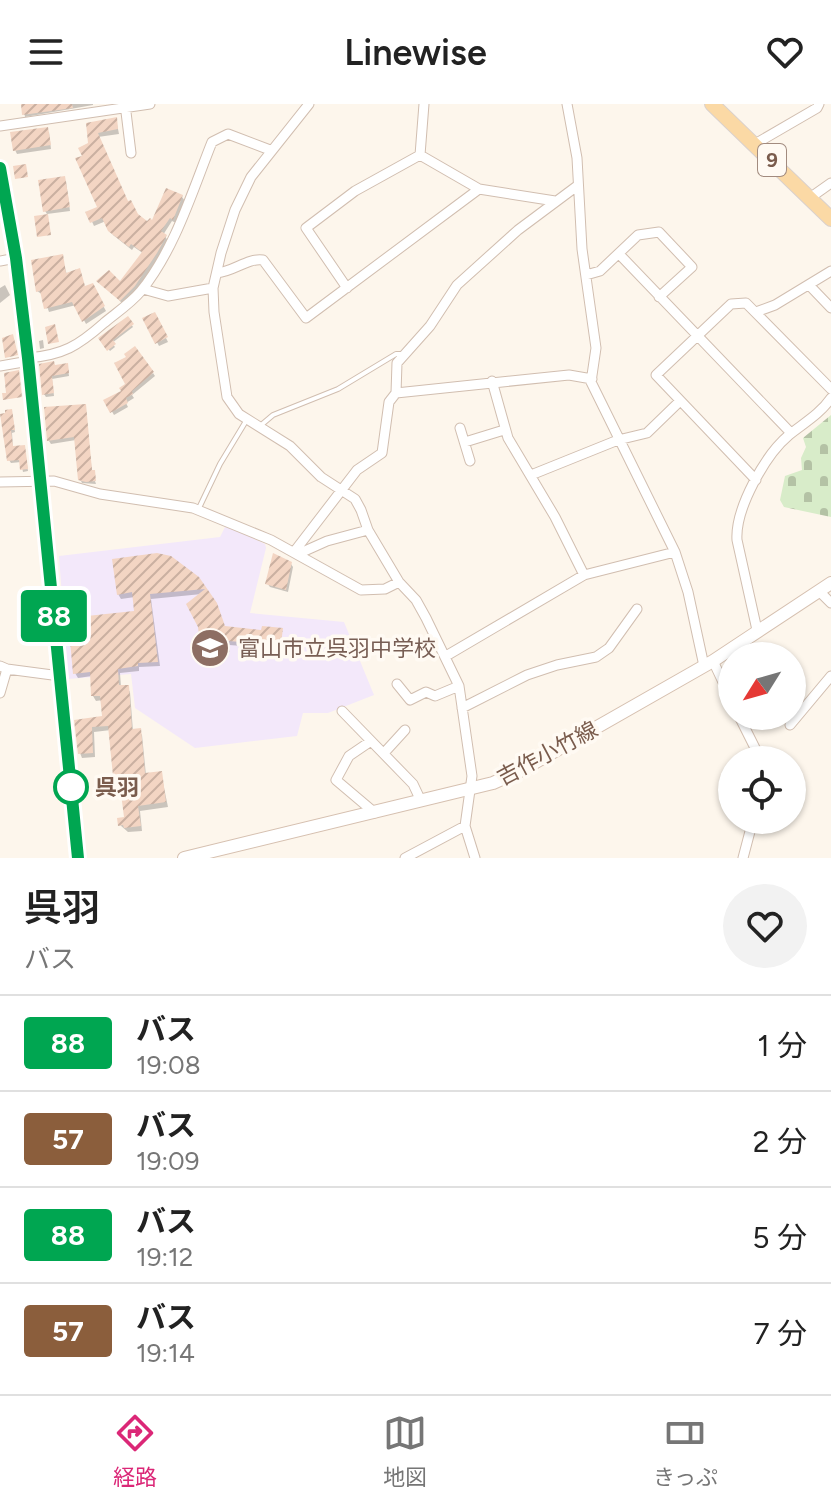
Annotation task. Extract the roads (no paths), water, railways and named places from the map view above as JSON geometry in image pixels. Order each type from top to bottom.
[{"type":"main road","name":"9","points":[[712,104],[831,219]]},
{"type":"main road","points":[[0,168],[16,258],[28,360],[78,858]]},
{"type":"main road","name":"吉作小竹線","points":[[184,858],[493,783],[520,771],[708,663],[831,583]]},
{"type":"street","points":[[0,126],[150,104]]},
{"type":"street","points":[[420,155],[424,104]]},
{"type":"street","points":[[567,104],[577,158],[577,186],[596,348],[591,382],[675,552],[708,663],[718,679]]},
{"type":"street","points":[[755,144],[819,104]]},
{"type":"street","points":[[126,106],[131,153]]},
{"type":"street","points":[[303,106],[251,177],[235,210],[213,288],[227,397],[247,420],[290,446],[321,477],[355,499],[368,530],[399,582],[416,600],[459,686],[472,776],[465,826],[475,858]]},
{"type":"street","points":[[0,366],[54,356],[68,350],[143,289],[166,253],[212,142],[228,134],[270,150]]},
{"type":"street","points":[[420,155],[479,189],[555,201]]},
{"type":"street","points":[[347,288],[306,228],[355,191],[420,155]]},
{"type":"street","points":[[814,195],[831,183]]},
{"type":"street","points":[[296,553],[357,470],[382,453],[389,402],[396,393],[397,363],[430,326],[457,285],[555,201],[577,186]]},
{"type":"street","points":[[217,273],[233,271],[253,259],[263,260],[306,318],[479,189]]},
{"type":"street","points":[[586,275],[600,271],[638,235],[659,232],[692,267],[659,297]]},
{"type":"street","points":[[619,254],[791,433]]},
{"type":"street","points":[[0,261],[16,258]]},
{"type":"street","points":[[756,312],[775,305],[831,271]]},
{"type":"street","points":[[809,285],[831,308]]},
{"type":"street","points":[[143,289],[168,296],[213,288]]},
{"type":"street","points":[[756,480],[656,375],[731,304],[746,303],[831,389]]},
{"type":"street","points":[[396,393],[569,375],[592,379]]},
{"type":"street","points":[[492,381],[504,430],[555,517],[584,575]]},
{"type":"street","points":[[757,630],[736,529],[772,451],[831,398]]},
{"type":"street","points":[[531,475],[618,440],[647,433],[680,401]]},
{"type":"street","points":[[460,428],[470,461]]},
{"type":"street","points":[[465,442],[504,430]]},
{"type":"street","points":[[0,482],[54,481],[100,494],[198,510],[296,553],[361,590],[385,589],[399,582]]},
{"type":"street","points":[[296,553],[368,530]]},
{"type":"street","points":[[446,656],[584,575],[675,552]]},
{"type":"street","points":[[819,591],[831,603]]},
{"type":"street","points":[[462,708],[527,675],[596,657],[609,648],[637,609]]},
{"type":"street","points":[[0,693],[4,667],[60,676]]},
{"type":"street","points":[[806,706],[831,676]]},
{"type":"street","points":[[397,684],[410,700],[426,692],[435,696],[459,686]]},
{"type":"street","points":[[342,711],[413,784],[421,801]]},
{"type":"street","points":[[384,753],[405,730]]},
{"type":"street","points":[[371,741],[349,756],[336,780],[375,813]]},
{"type":"street","points":[[405,858],[465,826]]},
{"type":"street","points":[[743,858],[749,834]]},
{"type":"lane","points":[[258,428],[273,415],[338,389],[396,354],[405,354]]},
{"type":"lane","points":[[198,510],[220,464],[247,420]]},
{"type":"place","name":"富山市立呉羽中学校","points":[[210,648]]},
{"type":"place","name":"呉羽","points":[[71,787]]}]
